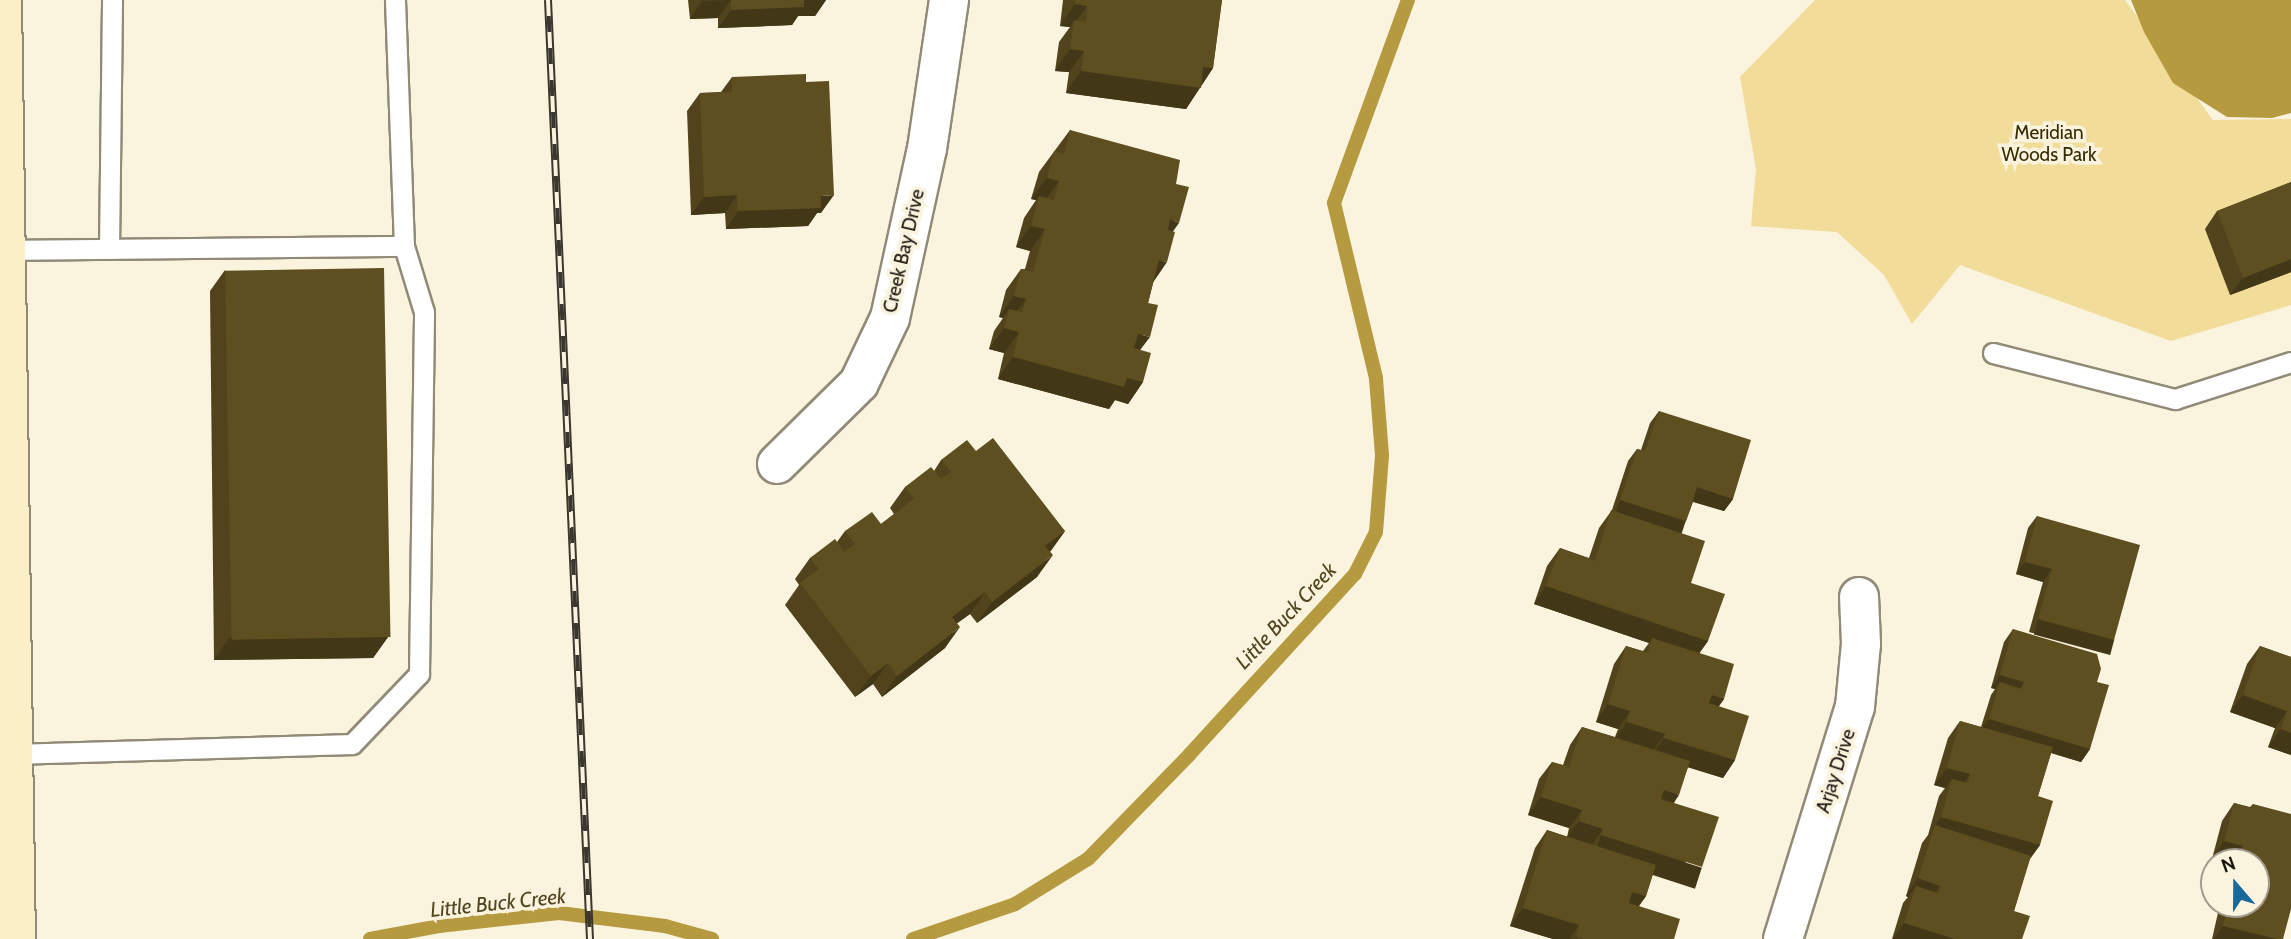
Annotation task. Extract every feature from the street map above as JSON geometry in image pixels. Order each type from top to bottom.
[{"type":"main road","points":[[2,0],[16,935]]},
{"type":"street","name":"Creek Bay Drive","points":[[777,464],[859,383],[890,318],[925,162],[949,0]]},
{"type":"street","name":"Arjay Drive","points":[[1783,939],[1855,707],[1861,643],[1859,597]]},
{"type":"lane","points":[[109,249],[112,0]]},
{"type":"lane","points":[[13,754],[352,744],[419,674],[424,312],[404,246],[395,0]]},
{"type":"lane","points":[[6,250],[404,246]]},
{"type":"lane","points":[[1993,354],[2175,399],[2291,362]]},
{"type":"green space","name":"Meridian Woods Park","points":[[1815,0],[2125,0],[2213,120],[2291,119],[2291,305],[2171,341],[1960,265],[1912,324],[1884,275],[1837,232],[1751,226],[1756,169],[1740,77]]},
{"type":"shaded area","points":[[2131,0],[2291,0],[2291,113],[2272,118],[2227,117],[2173,83],[2144,32]]},
{"type":"building","points":[[731,0],[804,0],[804,7],[731,10]]},
{"type":"building","points":[[1075,0],[1222,0],[1213,68],[1203,67],[1201,88],[1081,71],[1084,51],[1070,49],[1074,20],[1086,22],[1087,6],[1075,4]]},
{"type":"building","points":[[806,74],[806,82],[829,81],[834,195],[821,196],[821,208],[738,211],[737,195],[704,197],[700,93],[732,92],[732,77]]},
{"type":"building","points":[[1070,130],[1180,160],[1176,184],[1189,187],[1179,223],[1170,219],[1168,230],[1175,232],[1167,262],[1159,260],[1148,303],[1158,305],[1150,337],[1138,334],[1134,348],[1151,353],[1143,382],[1127,378],[1124,387],[1013,357],[1019,332],[1004,328],[1009,309],[1022,312],[1026,299],[1014,296],[1021,269],[1033,272],[1045,229],[1031,226],[1039,196],[1054,200],[1059,181],[1047,178],[1054,151],[1064,154]]},
{"type":"building","points":[[2291,182],[2291,259],[2243,278],[2217,211]]},
{"type":"building","points":[[384,268],[390,637],[231,640],[225,271]]},
{"type":"building","points":[[1659,411],[1751,440],[1733,499],[1697,487],[1686,521],[1620,500],[1637,449],[1645,451]]},
{"type":"building","points":[[993,438],[1065,531],[1045,546],[1053,555],[992,602],[985,592],[952,617],[960,627],[897,676],[888,663],[871,676],[800,583],[819,569],[810,558],[835,539],[844,552],[855,544],[845,531],[872,512],[881,524],[914,499],[905,487],[931,467],[941,479],[951,472],[941,460],[967,440],[976,451]]},
{"type":"building","points":[[1611,510],[1705,541],[1691,583],[1725,594],[1708,641],[1546,586],[1560,548],[1595,561]]},
{"type":"building","points":[[2037,516],[2140,545],[2114,640],[2038,619],[2052,569],[2025,562]]},
{"type":"building","points":[[2013,629],[2097,654],[2101,669],[2097,682],[2109,685],[2090,749],[1989,719],[2000,682],[2022,689],[2024,682],[2000,675]]},
{"type":"building","points":[[1652,638],[1734,664],[1724,699],[1712,695],[1709,703],[1749,716],[1735,760],[1664,738],[1665,734],[1627,722],[1630,711],[1608,704],[1626,646],[1648,653]]},
{"type":"building","points":[[2260,646],[2291,657],[2291,733],[2281,729],[2287,711],[2243,695]]},
{"type":"building","points":[[1960,721],[2053,747],[2038,796],[2053,801],[2040,845],[1941,817],[1952,779],[1968,783],[1970,774],[1947,768]]},
{"type":"building","points":[[1582,727],[1690,761],[1679,795],[1664,790],[1661,799],[1719,817],[1702,867],[1601,835],[1603,829],[1579,821],[1582,810],[1541,797],[1552,762],[1569,767]]},
{"type":"building","points":[[2234,803],[2252,808],[2253,804],[2291,814],[2291,909],[2283,939],[2223,926],[2225,918],[2270,918],[2270,848],[2242,848],[2224,841]]},
{"type":"building","points":[[1935,825],[2031,856],[2014,911],[2030,916],[2022,939],[1955,939],[1904,923],[1916,886],[1938,893],[1940,886],[1918,878]]},
{"type":"building","points":[[1547,830],[1656,865],[1646,896],[1632,892],[1629,903],[1680,919],[1674,939],[1584,939],[1576,936],[1579,925],[1523,908]]},
{"type":"waterway","name":"Little Buck Creek","points":[[913,939],[1015,904],[1088,859],[1189,755],[1355,574],[1376,532],[1382,455],[1376,378],[1334,203],[1408,0]]},
{"type":"waterway","name":"Little Buck Creek","points":[[370,939],[439,926],[559,913],[665,926],[712,939]]},
{"type":"railway","points":[[548,0],[590,939]]}]
